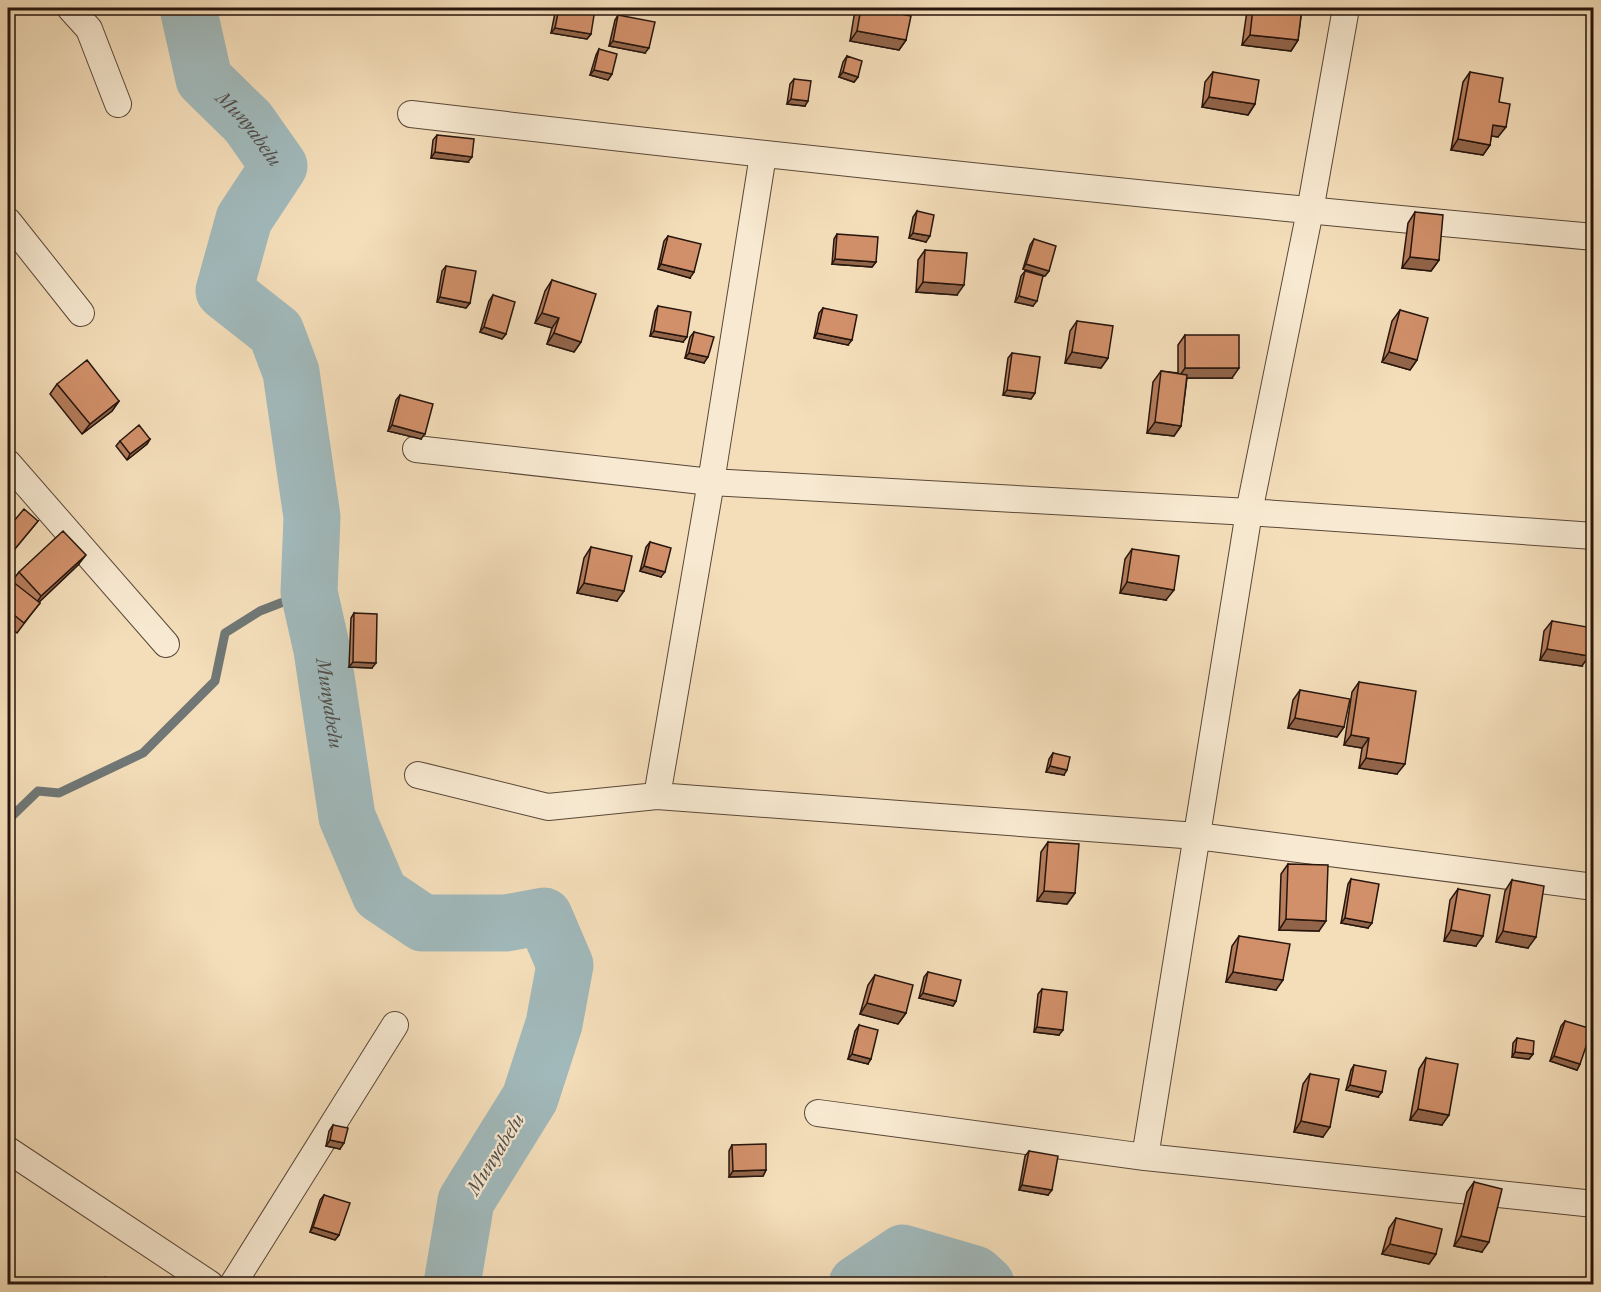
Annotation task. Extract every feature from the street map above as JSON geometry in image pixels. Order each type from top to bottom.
[{"type":"street","points":[[70,8],[89,29],[118,104]]},
{"type":"street","points":[[1145,1157],[1249,512],[1310,211],[1346,8]]},
{"type":"street","points":[[411,114],[763,155],[1310,211],[1593,237]]},
{"type":"street","points":[[657,796],[711,482],[763,155]]},
{"type":"street","points":[[8,221],[81,314]]},
{"type":"street","points":[[416,449],[711,482],[1249,512],[1593,536]]},
{"type":"street","points":[[8,463],[166,645]]},
{"type":"street","points":[[418,775],[548,807],[657,796],[1197,836],[1593,887]]},
{"type":"street","points":[[233,1284],[396,1025]]},
{"type":"street","points":[[818,1113],[1145,1157],[1593,1204]]},
{"type":"street","points":[[8,1150],[210,1284]]},
{"type":"building","points":[[559,8],[595,9],[591,34],[555,28]]},
{"type":"building","points":[[861,8],[911,16],[906,40],[857,31]]},
{"type":"building","points":[[1253,8],[1302,8],[1298,40],[1250,35]]},
{"type":"building","points":[[618,15],[655,22],[649,48],[613,41]]},
{"type":"building","points":[[599,49],[617,54],[612,74],[594,70]]},
{"type":"building","points":[[847,56],[862,61],[858,77],[843,72]]},
{"type":"building","points":[[1213,72],[1259,80],[1255,104],[1209,97]]},
{"type":"building","points":[[1470,72],[1503,78],[1499,102],[1510,104],[1506,127],[1493,125],[1490,145],[1458,139]]},
{"type":"building","points":[[794,79],[811,81],[808,101],[791,99]]},
{"type":"building","points":[[437,135],[474,139],[472,157],[435,152]]},
{"type":"building","points":[[917,211],[934,215],[930,236],[913,233]]},
{"type":"building","points":[[1415,212],[1443,215],[1439,260],[1410,257]]},
{"type":"building","points":[[837,234],[878,237],[876,262],[835,259]]},
{"type":"building","points":[[668,236],[701,244],[694,272],[661,264]]},
{"type":"building","points":[[1034,239],[1056,246],[1049,271],[1026,264]]},
{"type":"building","points":[[925,250],[967,253],[964,285],[923,282]]},
{"type":"building","points":[[446,266],[476,271],[470,303],[440,297]]},
{"type":"building","points":[[1025,271],[1043,276],[1037,301],[1019,296]]},
{"type":"building","points":[[552,280],[596,294],[581,342],[554,333],[559,318],[542,313]]},
{"type":"building","points":[[493,295],[515,302],[506,334],[484,327]]},
{"type":"building","points":[[658,306],[691,312],[687,337],[654,331]]},
{"type":"building","points":[[823,308],[857,315],[852,340],[817,333]]},
{"type":"building","points":[[1400,310],[1428,318],[1417,360],[1389,352]]},
{"type":"building","points":[[1077,321],[1113,326],[1108,358],[1072,352]]},
{"type":"building","points":[[694,332],[714,337],[708,357],[689,353]]},
{"type":"building","points":[[1185,335],[1239,335],[1239,368],[1185,368]]},
{"type":"building","points":[[1012,353],[1040,357],[1035,393],[1007,390]]},
{"type":"building","points":[[87,360],[119,401],[90,424],[57,384]]},
{"type":"building","points":[[1161,371],[1187,375],[1181,426],[1155,422]]},
{"type":"building","points":[[400,395],[433,404],[425,434],[392,425]]},
{"type":"building","points":[[139,425],[150,439],[130,454],[120,441]]},
{"type":"building","points":[[24,509],[38,521],[14,550],[8,544],[8,528]]},
{"type":"building","points":[[63,531],[86,555],[41,596],[19,572]]},
{"type":"building","points":[[650,542],[671,548],[665,572],[644,566]]},
{"type":"building","points":[[591,547],[632,556],[624,591],[584,583]]},
{"type":"building","points":[[1132,549],[1179,556],[1174,590],[1127,582]]},
{"type":"building","points":[[8,578],[40,603],[24,623],[8,610]]},
{"type":"building","points":[[354,613],[377,614],[376,663],[353,662]]},
{"type":"building","points":[[1552,621],[1593,628],[1589,656],[1547,649]]},
{"type":"building","points":[[1359,682],[1416,691],[1405,764],[1366,758],[1369,738],[1351,735]]},
{"type":"building","points":[[1300,690],[1350,699],[1344,727],[1295,718]]},
{"type":"building","points":[[1053,753],[1070,757],[1067,770],[1050,766]]},
{"type":"building","points":[[1048,842],[1079,844],[1075,893],[1044,891]]},
{"type":"building","points":[[1288,864],[1328,865],[1326,921],[1286,919]]},
{"type":"building","points":[[1351,879],[1379,884],[1372,923],[1345,918]]},
{"type":"building","points":[[1512,880],[1544,886],[1536,937],[1503,931]]},
{"type":"building","points":[[1458,889],[1490,895],[1483,936],[1451,930]]},
{"type":"building","points":[[1239,936],[1290,944],[1283,980],[1233,972]]},
{"type":"building","points":[[928,972],[961,980],[956,1001],[923,993]]},
{"type":"building","points":[[875,975],[913,985],[906,1013],[867,1003]]},
{"type":"building","points":[[1042,989],[1067,992],[1063,1030],[1037,1027]]},
{"type":"building","points":[[1565,1021],[1592,1029],[1580,1064],[1554,1056]]},
{"type":"building","points":[[859,1025],[878,1030],[871,1059],[852,1054]]},
{"type":"building","points":[[1517,1038],[1534,1041],[1533,1054],[1515,1052]]},
{"type":"building","points":[[1426,1058],[1458,1064],[1449,1115],[1418,1109]]},
{"type":"building","points":[[1354,1065],[1386,1071],[1382,1092],[1350,1085]]},
{"type":"building","points":[[1310,1074],[1339,1079],[1330,1127],[1301,1121]]},
{"type":"building","points":[[333,1125],[348,1128],[344,1143],[330,1140]]},
{"type":"building","points":[[766,1144],[766,1170],[733,1171],[732,1145]]},
{"type":"building","points":[[1029,1151],[1058,1156],[1052,1190],[1022,1185]]},
{"type":"building","points":[[1474,1182],[1502,1189],[1489,1242],[1461,1236]]},
{"type":"building","points":[[324,1195],[350,1203],[339,1235],[313,1227]]},
{"type":"building","points":[[1396,1218],[1442,1229],[1436,1254],[1390,1244]]},
{"type":"building","points":[[105,1277],[114,1284],[98,1284]]},
{"type":"waterway","name":"Munyabelu","points":[[188,8],[204,79],[248,122],[279,166],[244,219],[224,291],[276,332],[291,372],[312,517],[309,592],[322,650],[347,817],[380,894],[423,923],[506,923],[544,916],[565,965],[554,1024],[530,1098],[466,1201],[452,1284]]},
{"type":"waterway","points":[[8,820],[38,791],[59,793],[143,753],[215,681],[225,633],[260,611],[309,592]]},
{"type":"waterway","name":"Munyabelu","points":[[857,1284],[903,1253],[975,1274],[986,1284]]}]
